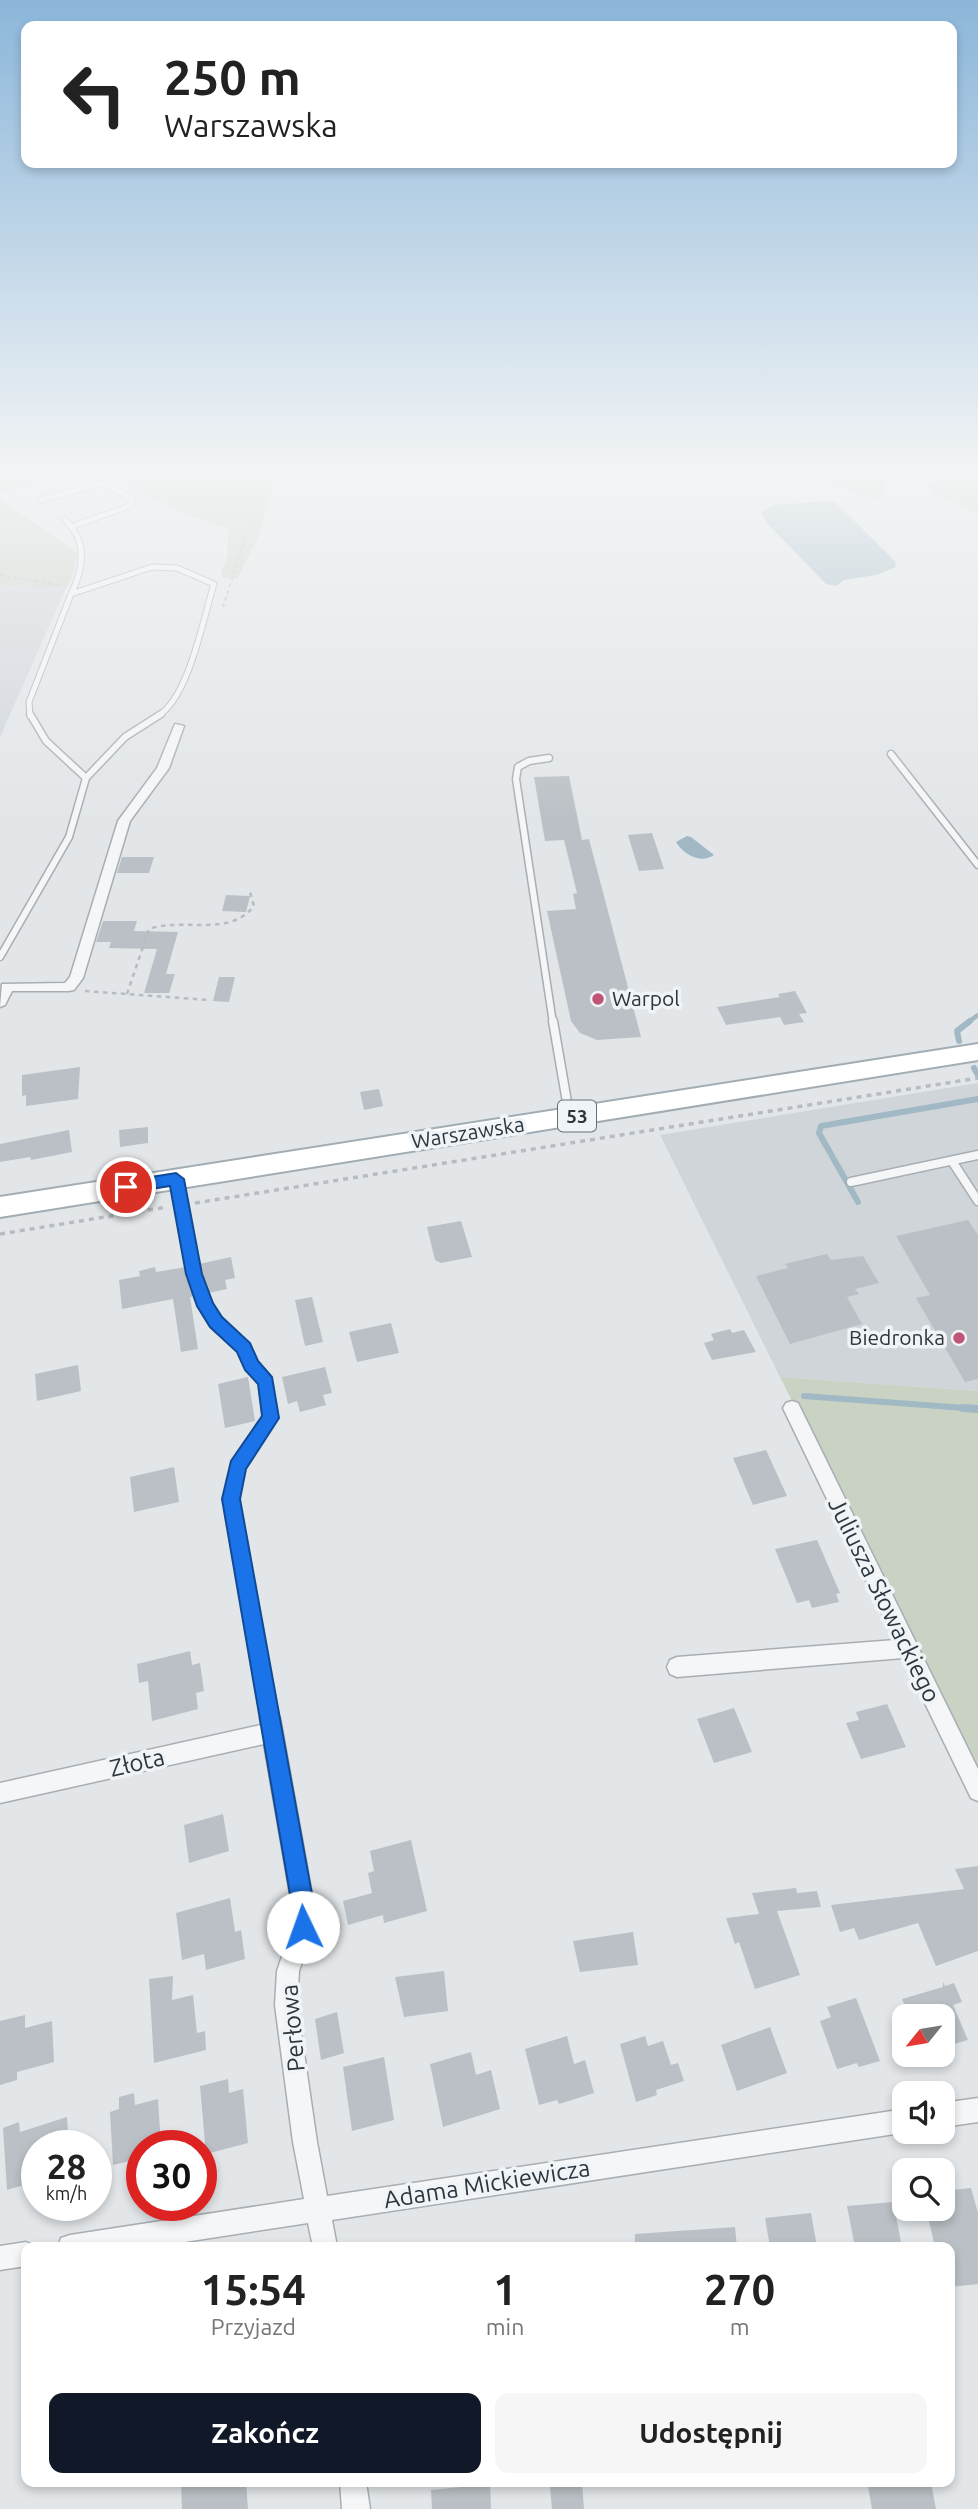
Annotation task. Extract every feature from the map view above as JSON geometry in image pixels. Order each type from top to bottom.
[{"type":"main road","name":"Warszawska","points":[[0,1207],[978,1052]]},
{"type":"street","points":[[0,1002],[3,990],[13,986],[69,987],[80,969],[124,821],[163,768],[179,726]]},
{"type":"street","name":"Juliusza Słowackiego","points":[[792,1408],[906,1648],[978,1791]]},
{"type":"street","points":[[677,1667],[906,1648]]},
{"type":"street","name":"Złota","points":[[0,1793],[271,1725]]},
{"type":"street","name":"Perłowa","points":[[271,1725],[302,1900],[303,1927],[288,1971],[286,2005],[324,2242]]},
{"type":"street","points":[[955,2113],[978,2110]]},
{"type":"street","name":"Adama Mickiewicza","points":[[103,2242],[892,2123]]},
{"type":"street","points":[[0,2258],[21,2255]]},
{"type":"street","points":[[354,2487],[356,2509]]},
{"type":"lane","points":[[75,589],[29,702],[30,719],[47,741],[86,778]]},
{"type":"lane","points":[[72,594],[87,589]]},
{"type":"lane","points":[[0,957],[69,837],[86,778],[125,737],[168,710],[179,694],[212,589]]},
{"type":"lane","points":[[891,754],[978,865]]},
{"type":"lane","points":[[550,758],[528,761],[518,767],[516,779],[537,930],[567,1102],[573,1117]]},
{"type":"lane","points":[[851,1182],[978,1155]]},
{"type":"lane","points":[[952,1161],[978,1201]]},
{"type":"lane","name":"Perłowa","points":[[176,1179],[194,1274],[205,1306],[216,1322],[244,1348],[251,1365],[263,1375],[272,1411],[267,1425],[247,1448],[237,1467],[231,1499],[271,1725]]},
{"type":"path","points":[[127,994],[149,929],[159,924],[222,924],[240,920],[254,906],[250,892]]},
{"type":"path","points":[[69,987],[209,1000]]},
{"type":"path","points":[[0,1234],[978,1078]]},
{"type":"shaded area","points":[[0,589],[66,589],[0,737]]},
{"type":"shaded area","points":[[978,1083],[978,1391],[780,1377],[660,1135]]},
{"type":"shaded area","points":[[780,1377],[978,1391],[978,1774]]},
{"type":"water","points":[[687,836],[714,855],[703,859],[683,851],[676,842]]},
{"type":"building","points":[[569,776],[582,840],[589,839],[641,1037],[597,1040],[580,1033],[571,1021],[547,911],[576,909],[573,894],[577,893],[564,840],[545,841],[534,777]]},
{"type":"building","points":[[652,833],[664,869],[639,871],[628,835]]},
{"type":"building","points":[[122,857],[154,857],[149,873],[117,873]]},
{"type":"building","points":[[226,895],[250,896],[246,912],[222,911]]},
{"type":"building","points":[[103,921],[137,921],[134,931],[178,932],[166,974],[175,974],[169,993],[144,993],[157,949],[109,948],[111,942],[96,942]]},
{"type":"building","points":[[219,977],[235,977],[229,1002],[213,1001]]},
{"type":"building","points":[[795,991],[807,1013],[799,1014],[804,1022],[784,1025],[780,1017],[726,1025],[717,1007],[780,997],[778,994]]},
{"type":"building","points":[[80,1067],[78,1099],[26,1106],[26,1095],[22,1096],[22,1075]]},
{"type":"building","points":[[379,1089],[383,1106],[364,1110],[360,1092]]},
{"type":"building","points":[[148,1127],[148,1143],[120,1147],[119,1130]]},
{"type":"building","points":[[69,1130],[72,1152],[31,1160],[30,1157],[0,1162],[0,1144]]},
{"type":"building","name":"Biedronka","points":[[968,1220],[978,1235],[978,1379],[965,1382],[916,1298],[930,1295],[896,1236]]},
{"type":"building","points":[[461,1221],[472,1257],[441,1263],[435,1260],[427,1227]]},
{"type":"building","points":[[827,1254],[831,1260],[863,1256],[879,1283],[855,1289],[859,1294],[847,1297],[862,1324],[790,1344],[756,1276],[788,1268],[785,1264]]},
{"type":"building","points":[[231,1257],[235,1278],[225,1280],[227,1289],[208,1293],[199,1264]]},
{"type":"building","points":[[155,1267],[156,1272],[186,1267],[195,1296],[190,1297],[198,1349],[181,1352],[173,1299],[122,1309],[119,1280],[140,1276],[139,1271]]},
{"type":"building","points":[[312,1297],[323,1342],[305,1346],[295,1300]]},
{"type":"building","points":[[391,1323],[399,1353],[357,1362],[349,1332]]},
{"type":"building","points":[[730,1329],[732,1333],[744,1330],[756,1352],[712,1360],[704,1343],[714,1340],[711,1334]]},
{"type":"building","points":[[78,1365],[81,1391],[37,1401],[35,1374]]},
{"type":"building","points":[[325,1367],[332,1393],[323,1395],[326,1405],[300,1412],[297,1401],[288,1404],[282,1377]]},
{"type":"building","points":[[248,1377],[255,1421],[225,1428],[218,1384]]},
{"type":"building","points":[[766,1450],[787,1496],[753,1505],[733,1458]]},
{"type":"building","points":[[174,1467],[179,1502],[134,1512],[130,1477]]},
{"type":"building","points":[[817,1540],[840,1593],[836,1594],[839,1602],[812,1608],[809,1600],[797,1603],[775,1549]]},
{"type":"building","points":[[190,1651],[192,1665],[200,1663],[204,1691],[196,1693],[198,1709],[152,1721],[148,1681],[139,1683],[137,1664]]},
{"type":"building","points":[[887,1704],[906,1747],[861,1759],[846,1723],[859,1720],[856,1712]]},
{"type":"building","points":[[734,1708],[752,1752],[714,1763],[697,1719]]},
{"type":"building","points":[[223,1814],[229,1851],[189,1863],[184,1825]]},
{"type":"building","points":[[411,1840],[427,1911],[384,1923],[383,1915],[348,1925],[343,1901],[372,1893],[368,1873],[374,1871],[370,1851]]},
{"type":"building","points":[[978,1866],[978,1951],[936,1966],[918,1923],[859,1940],[854,1928],[840,1932],[831,1905],[964,1889],[955,1869]]},
{"type":"building","points":[[796,1888],[797,1893],[817,1891],[821,1907],[777,1911],[800,1975],[755,1989],[739,1942],[735,1944],[726,1918],[759,1914],[752,1893]]},
{"type":"building","points":[[230,1898],[235,1932],[241,1930],[245,1959],[206,1970],[204,1954],[182,1960],[176,1913]]},
{"type":"building","points":[[633,1932],[638,1965],[580,1972],[573,1941]]},
{"type":"building","points":[[444,1971],[448,2011],[404,2017],[395,1977]]},
{"type":"building","points":[[173,1976],[172,2000],[193,1995],[197,2033],[205,2031],[206,2050],[154,2063],[149,1979]]},
{"type":"building","points":[[943,1982],[945,1986],[954,1983],[962,2002],[904,2004],[902,1999],[943,1987]]},
{"type":"building","points":[[856,1998],[880,2061],[859,2067],[857,2063],[837,2069],[820,2021],[831,2017],[827,2007]]},
{"type":"building","points":[[337,2012],[344,2053],[321,2060],[315,2019]]},
{"type":"building","points":[[956,2012],[968,2040],[956,2043]]},
{"type":"building","points":[[25,2015],[25,2028],[52,2021],[54,2062],[17,2072],[17,2080],[0,2085],[0,2021]]},
{"type":"building","points":[[770,2027],[787,2073],[737,2091],[721,2045]]},
{"type":"building","points":[[567,2036],[574,2064],[585,2060],[594,2093],[559,2104],[557,2100],[539,2105],[525,2049]]},
{"type":"building","points":[[645,2036],[648,2046],[663,2041],[671,2065],[678,2063],[684,2081],[656,2090],[657,2095],[636,2102],[620,2044]]},
{"type":"building","points":[[471,2052],[476,2075],[491,2070],[500,2109],[443,2127],[430,2064]]},
{"type":"building","points":[[384,2057],[394,2120],[352,2131],[343,2067]]},
{"type":"building","points":[[228,2079],[229,2093],[243,2089],[248,2143],[217,2151],[217,2130],[204,2130],[200,2086]]},
{"type":"building","points":[[134,2093],[135,2105],[158,2099],[160,2130],[126,2130],[126,2162],[113,2165],[110,2112],[119,2109],[119,2097]]},
{"type":"building","points":[[67,2117],[68,2130],[26,2130]]},
{"type":"building","points":[[19,2122],[21,2186],[7,2190],[3,2128]]},
{"type":"building","points":[[971,2188],[978,2213],[978,2284],[955,2286],[955,2242],[934,2242],[929,2221],[955,2221],[955,2190]]},
{"type":"building","points":[[892,2202],[892,2221],[897,2221],[901,2242],[854,2242],[847,2206]]},
{"type":"building","points":[[811,2213],[816,2242],[769,2242],[765,2218]]},
{"type":"building","points":[[735,2227],[736,2242],[635,2242],[635,2234]]},
{"type":"building","points":[[181,2487],[246,2487],[248,2509],[182,2509]]},
{"type":"building","points":[[490,2487],[491,2509],[432,2509],[431,2490]]},
{"type":"building","points":[[550,2487],[582,2487],[584,2509],[552,2509]]},
{"type":"building","points":[[868,2487],[932,2487],[936,2509],[872,2509]]},
{"type":"waterway","points":[[967,1023],[978,1015]]},
{"type":"waterway","points":[[959,1041],[957,1031],[970,1021]]},
{"type":"waterway","points":[[974,1068],[978,1075]]},
{"type":"waterway","points":[[858,1202],[819,1133],[821,1126],[978,1099]]},
{"type":"waterway","points":[[804,1396],[978,1409],[963,1408]]},
{"type":"place","name":"Warpol","points":[[598,999]]},
{"type":"place","name":"Biedronka","points":[[959,1338]]},
{"type":"route","points":[[126,1187],[176,1179],[194,1274],[205,1306],[216,1322],[244,1348],[251,1365],[263,1375],[266,1382],[271,1418],[247,1448],[237,1467],[232,1482],[231,1499],[302,1900],[303,1927]]}]
